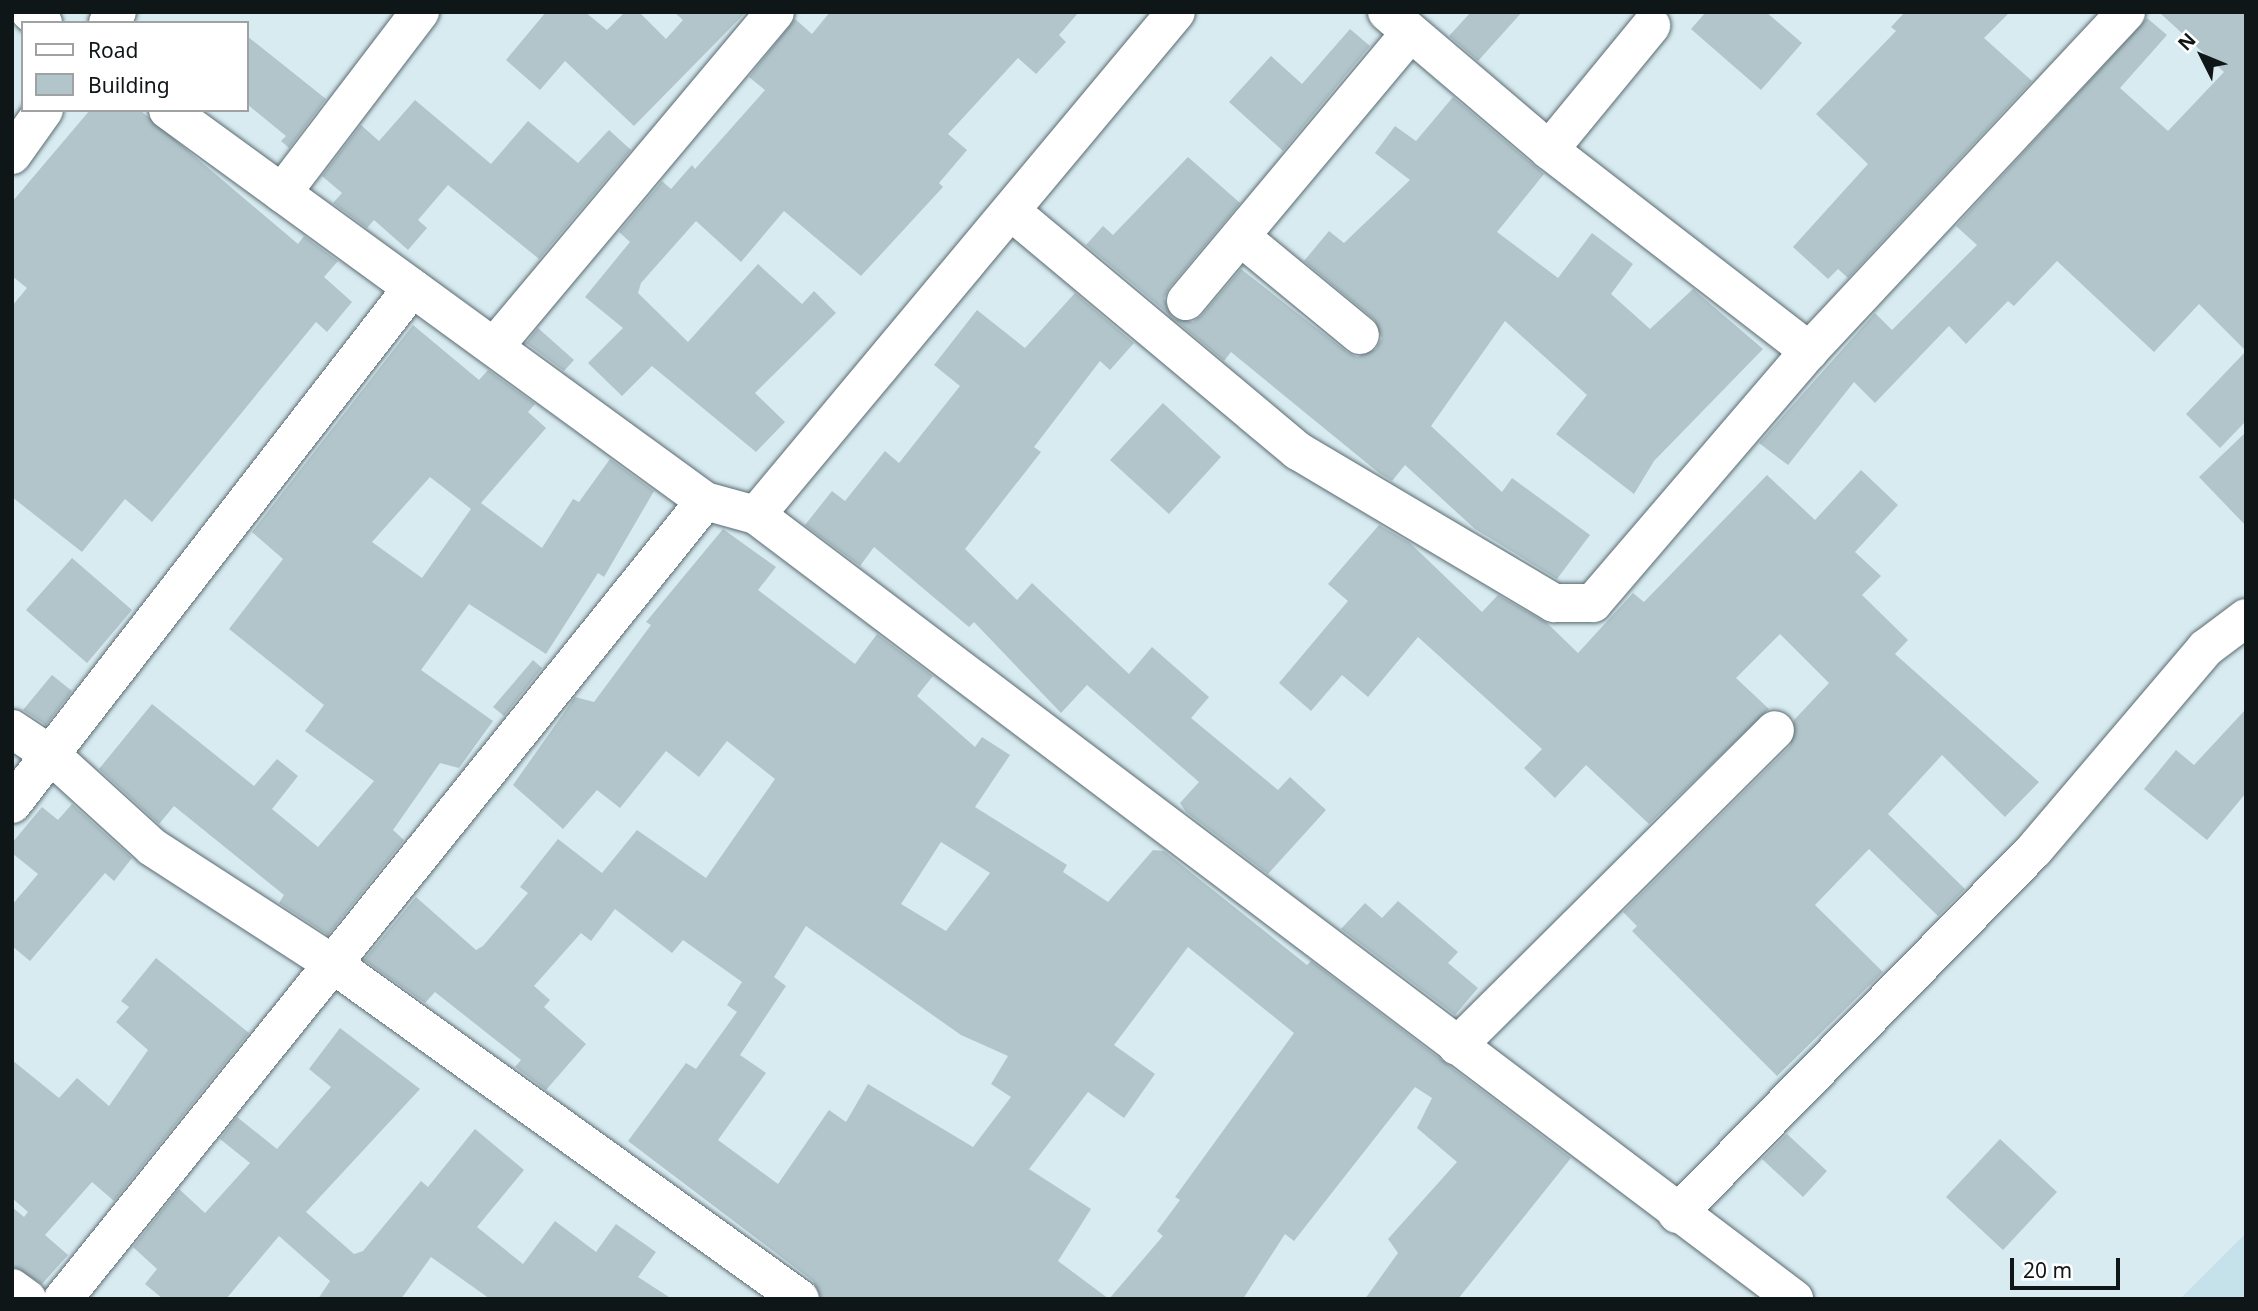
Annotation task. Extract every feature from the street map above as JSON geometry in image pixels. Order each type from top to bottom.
[{"type":"street","points":[[282,193],[420,12]]},
{"type":"street","points":[[494,347],[775,12]]},
{"type":"street","points":[[756,515],[1012,212],[1176,12]]},
{"type":"street","points":[[1012,212],[1298,451],[1570,607],[1593,603],[1614,584],[1809,351],[2126,12]]},
{"type":"street","points":[[1186,301],[1241,237],[1398,22],[1549,150],[1809,351]]},
{"type":"street","points":[[1549,150],[1651,26]]},
{"type":"street","points":[[12,155],[43,112]]},
{"type":"street","points":[[171,112],[705,501],[756,515],[1677,1214],[1794,1299]]},
{"type":"street","points":[[1241,237],[1360,335]]},
{"type":"street","points":[[12,804],[412,288]]},
{"type":"street","points":[[63,1299],[330,962],[705,501]]},
{"type":"street","points":[[1677,1214],[2034,850],[2206,648],[2246,618]]},
{"type":"street","points":[[12,729],[51,755],[152,847],[330,962],[800,1299]]},
{"type":"street","points":[[1457,1046],[1775,730]]},
{"type":"street","points":[[12,1287],[27,1299]]},
{"type":"shaded area","points":[[2246,1233],[2246,1299],[2180,1299]]},
{"type":"building","points":[[546,12],[585,12],[607,30],[625,12],[639,12],[666,39],[683,20],[674,12],[746,12],[634,126],[565,61],[540,90],[506,60]]},
{"type":"building","points":[[830,12],[1079,12],[1059,35],[1066,42],[1036,74],[1018,58],[948,134],[967,150],[939,183],[943,187],[861,276],[784,211],[741,262],[696,221],[641,283],[638,293],[688,342],[758,264],[802,304],[814,291],[836,313],[755,393],[785,422],[756,452],[652,366],[622,396],[588,363],[623,328],[585,297],[630,242],[619,232],[662,181],[671,189],[692,165],[695,169],[765,90],[749,77],[795,19],[812,34]]},
{"type":"building","points":[[1471,12],[1522,12],[1478,61],[1449,36]]},
{"type":"building","points":[[1706,12],[1766,12],[1802,43],[1761,90],[1691,29]]},
{"type":"building","points":[[1905,12],[2010,12],[1984,38],[2032,81],[1848,278],[1838,269],[1828,279],[1793,247],[1868,164],[1816,114],[1896,31],[1891,27]]},
{"type":"building","points":[[2159,12],[2246,12],[2246,351],[2199,304],[2154,352],[2057,261],[2014,306],[2008,301],[1966,344],[1949,326],[1875,403],[1854,382],[1788,465],[1759,443],[1875,313],[1892,330],[1977,245],[1956,226],[2147,18],[2167,35],[2120,88],[2168,131],[2224,72]]},
{"type":"building","points":[[1350,29],[1370,46],[1283,151],[1229,102],[1271,56],[1302,84]]},
{"type":"building","points":[[248,37],[326,99],[289,148],[281,141],[286,136],[248,105]]},
{"type":"building","points":[[1453,97],[1544,174],[1497,232],[1558,278],[1592,233],[1633,264],[1611,294],[1650,329],[1693,289],[1763,349],[1654,461],[1634,494],[1556,434],[1587,395],[1505,321],[1431,426],[1502,492],[1512,478],[1590,535],[1557,579],[1475,529],[1405,465],[1392,481],[1379,473],[1231,352],[1224,361],[1174,319],[1193,322],[1241,269],[1347,352],[1357,357],[1376,349],[1382,338],[1374,319],[1304,261],[1329,231],[1344,243],[1410,180],[1375,153],[1395,126],[1416,141]]},
{"type":"building","points":[[415,100],[491,164],[528,121],[578,163],[609,130],[631,150],[539,259],[448,185],[418,220],[427,228],[408,250],[374,220],[367,228],[333,203],[342,193],[322,176],[361,125],[379,141]]},
{"type":"building","points":[[88,112],[142,112],[298,244],[304,236],[338,261],[324,277],[352,302],[327,332],[316,322],[152,522],[125,499],[82,552],[12,497],[12,306],[27,288],[12,276],[12,202]]},
{"type":"building","points":[[1188,157],[1240,203],[1169,288],[1164,298],[1171,316],[1086,245],[1103,226],[1113,235]]},
{"type":"building","points":[[1075,293],[1134,343],[1110,370],[1100,361],[1034,447],[1041,452],[965,549],[1017,600],[1032,583],[1129,674],[1152,647],[1209,697],[1191,718],[1278,790],[1290,777],[1326,810],[1268,874],[1186,812],[1180,803],[1199,782],[1087,685],[1061,713],[974,622],[969,627],[874,547],[860,566],[805,525],[832,491],[845,501],[885,451],[899,463],[960,386],[934,365],[977,310],[1025,348]]},
{"type":"building","points":[[413,325],[479,380],[488,370],[535,404],[528,412],[546,428],[481,503],[542,548],[573,499],[579,502],[610,459],[654,491],[604,577],[598,573],[546,654],[469,604],[421,670],[493,721],[459,768],[440,763],[393,830],[404,840],[328,935],[279,903],[284,895],[174,806],[159,824],[99,769],[152,704],[254,786],[277,759],[298,776],[272,809],[318,847],[374,781],[305,731],[324,705],[229,629],[283,559],[252,532]],"holes":[[[430,477],[471,509],[422,578],[372,542]]]},
{"type":"building","points":[[538,328],[574,360],[564,371],[526,343]]},
{"type":"building","points":[[2246,351],[2246,421],[2220,448],[2186,414]]},
{"type":"building","points":[[1163,403],[1221,457],[1169,514],[1110,460]]},
{"type":"building","points":[[2246,432],[2246,526],[2199,477]]},
{"type":"building","points":[[1861,470],[1898,505],[1855,552],[1881,576],[1862,595],[1908,640],[1895,654],[2039,782],[2005,817],[1942,755],[1888,814],[1965,889],[1938,916],[1869,849],[1815,905],[1883,972],[1777,1076],[1632,931],[1637,926],[1623,912],[1790,746],[1794,720],[1829,683],[1780,634],[1736,678],[1769,709],[1649,824],[1586,765],[1555,798],[1524,768],[1542,749],[1418,637],[1368,697],[1342,675],[1311,711],[1279,683],[1348,601],[1328,584],[1379,525],[1410,543],[1482,612],[1498,595],[1547,623],[1578,653],[1633,593],[1644,602],[1767,475],[1815,520]]},
{"type":"building","points":[[723,529],[776,567],[758,590],[855,664],[877,634],[933,676],[917,696],[975,747],[982,737],[1010,755],[975,807],[1067,865],[1063,872],[1108,902],[1153,850],[1164,851],[1307,965],[1311,961],[1571,1158],[1458,1299],[1365,1299],[1398,1253],[1388,1239],[1457,1162],[1417,1128],[1432,1098],[1415,1087],[1294,1241],[1285,1234],[1243,1299],[1109,1299],[821,1299],[813,1281],[628,1141],[686,1063],[696,1069],[737,1012],[727,1005],[742,982],[683,940],[672,953],[615,909],[591,941],[581,933],[534,986],[550,1000],[544,1007],[586,1044],[546,1090],[515,1067],[521,1060],[435,992],[425,1003],[364,960],[416,897],[476,950],[483,946],[528,893],[520,887],[558,839],[602,873],[637,830],[706,878],[775,779],[727,741],[699,777],[666,751],[620,808],[597,790],[563,829],[513,785],[575,697],[594,702],[651,625],[646,622]],"holes":[[[941,842],[990,873],[946,931],[901,904]],[[806,926],[961,1035],[1008,1056],[991,1084],[1011,1097],[973,1147],[868,1084],[846,1122],[829,1110],[778,1184],[718,1140],[766,1073],[740,1055],[786,986],[774,977]],[[1188,947],[1294,1033],[1175,1197],[1180,1200],[1157,1231],[1163,1236],[1109,1299],[1058,1261],[1091,1209],[1029,1169],[1088,1092],[1124,1118],[1155,1074],[1114,1045]]]},
{"type":"building","points":[[72,558],[132,610],[87,663],[26,610]]},
{"type":"building","points":[[533,660],[542,668],[504,716],[493,707]]},
{"type":"building","points":[[52,675],[72,691],[46,725],[23,710]]},
{"type":"building","points":[[2246,709],[2246,793],[2207,840],[2144,789],[2176,750],[2194,765]]},
{"type":"building","points":[[72,804],[132,858],[114,881],[105,873],[30,961],[12,946],[12,905],[38,874],[12,853],[12,843],[42,807],[58,820]]},
{"type":"building","points":[[1398,901],[1458,952],[1448,963],[1478,988],[1455,1015],[1341,929],[1365,903],[1382,918]]},
{"type":"building","points":[[156,958],[249,1033],[114,1201],[92,1182],[45,1235],[68,1255],[42,1284],[12,1266],[12,1207],[24,1217],[28,1212],[12,1198],[12,1060],[59,1098],[77,1078],[109,1106],[148,1050],[116,1022],[129,1007],[121,1001]]},
{"type":"building","points":[[340,1028],[420,1089],[306,1212],[354,1254],[363,1251],[421,1181],[428,1187],[475,1129],[524,1170],[477,1227],[523,1264],[555,1221],[596,1252],[616,1224],[656,1252],[638,1277],[672,1299],[490,1299],[431,1257],[401,1299],[318,1299],[330,1281],[279,1236],[226,1299],[163,1299],[145,1284],[157,1269],[133,1247],[179,1189],[205,1213],[250,1163],[220,1139],[237,1117],[277,1149],[331,1087],[309,1069]]},
{"type":"building","points":[[1787,1134],[1827,1171],[1803,1197],[1762,1159]]},
{"type":"building","points":[[2000,1139],[2057,1192],[2003,1250],[1946,1197]]}]
